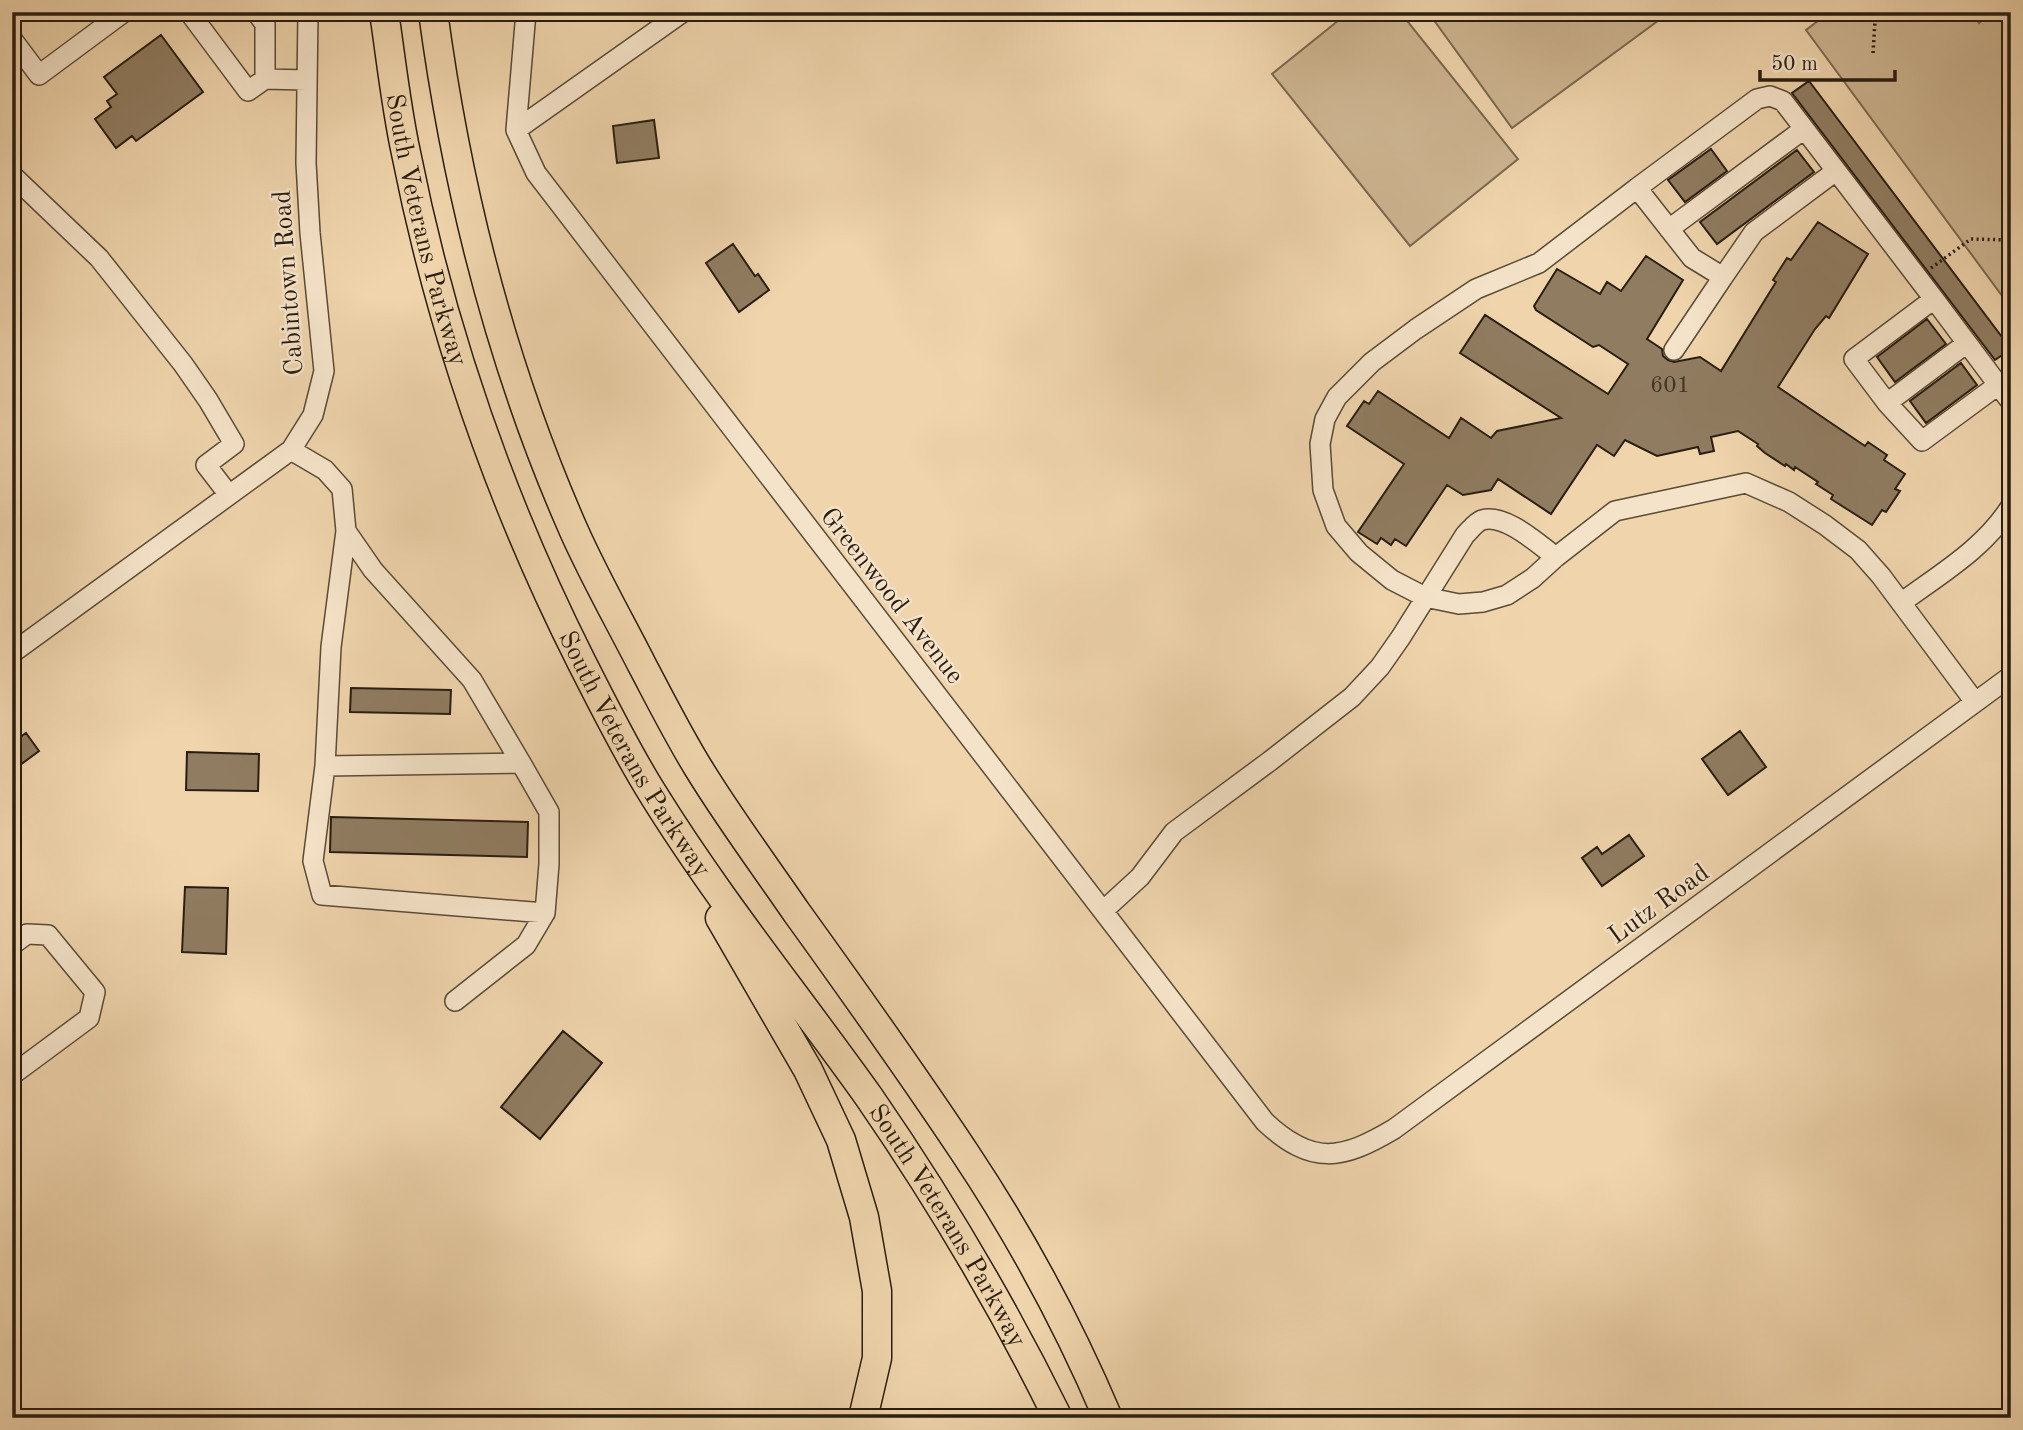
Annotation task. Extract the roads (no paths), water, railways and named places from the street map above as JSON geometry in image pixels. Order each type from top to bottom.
[{"type":"highway","name":"South Veterans Parkway","points":[[384,12],[406,154],[438,291],[472,404],[508,503],[558,615],[614,728],[653,795],[927,1183],[991,1287],[1058,1418]]},
{"type":"highway","name":"South Veterans Parkway","points":[[433,12],[456,154],[492,305],[539,446],[574,531],[616,616],[698,768],[965,1154],[1018,1238],[1082,1358],[1108,1418]]},
{"type":"highway","points":[[653,795],[726,929],[808,1070],[841,1140],[864,1217],[877,1291],[877,1358],[863,1418]]},
{"type":"highway","points":[[1082,1358],[1127,1418]]},
{"type":"street","points":[[12,39],[39,75],[124,12]]},
{"type":"street","points":[[189,12],[248,91],[265,79],[306,80]]},
{"type":"street","points":[[256,12],[265,24],[265,79]]},
{"type":"street","name":"Cabintown Road","points":[[12,653],[291,450],[313,415],[324,371],[306,163],[308,12]]},
{"type":"street","name":"Greenwood Avenue","points":[[526,12],[516,130],[536,173],[1265,1122],[1284,1140],[1306,1151],[1328,1154]]},
{"type":"street","points":[[516,130],[683,12]]},
{"type":"street","points":[[1975,702],[1881,576],[1858,550],[1789,502],[1746,483],[1615,511],[1533,578],[1507,595],[1483,602],[1459,604],[1425,597],[1392,580],[1367,560],[1336,526],[1323,490],[1320,444],[1325,419],[1337,397],[1373,362],[1476,289],[1539,263],[1757,99],[1770,96],[1783,101],[2011,402]]},
{"type":"street","points":[[1669,229],[1804,129]]},
{"type":"street","points":[[1674,350],[1754,232],[1836,171]]},
{"type":"street","points":[[12,175],[99,258],[208,400],[234,444],[206,465],[229,495]]},
{"type":"street","points":[[1637,188],[1692,258],[1723,277]]},
{"type":"street","points":[[1934,299],[1854,359],[1887,403],[1922,441],[1998,384]]},
{"type":"street","points":[[1887,403],[1967,344]]},
{"type":"street","points":[[291,450],[325,470],[342,489],[346,531],[331,647],[325,766],[313,861],[322,895],[545,914]]},
{"type":"street","points":[[1901,603],[1974,549],[2001,522],[2011,506]]},
{"type":"street","points":[[1102,911],[1140,877],[1174,832],[1352,697],[1380,667],[1465,535],[1479,520],[1495,519],[1509,524],[1556,557]]},
{"type":"street","points":[[346,531],[373,570],[472,680],[550,811],[545,914],[526,945],[456,1001]]},
{"type":"street","name":"Lutz Road","points":[[1328,1154],[1360,1149],[1394,1129],[2011,676]]},
{"type":"street","points":[[325,766],[521,763]]},
{"type":"street","points":[[12,945],[27,934],[48,936],[94,992],[89,1017],[12,1075]]}]
